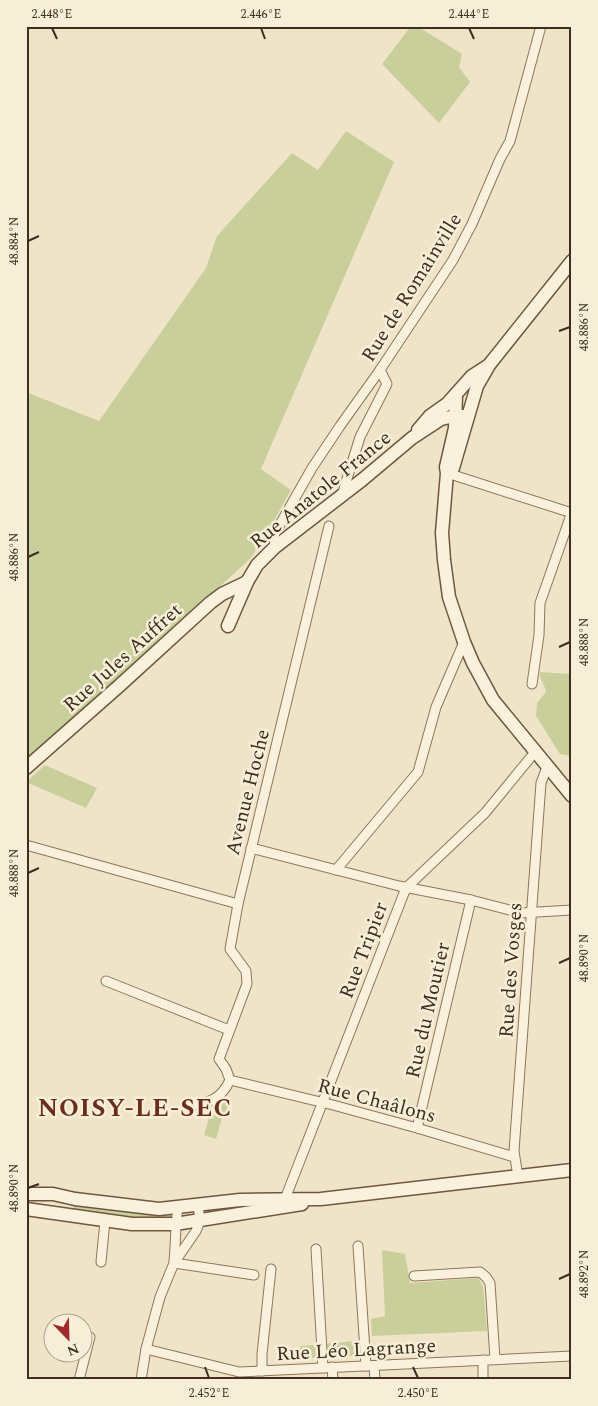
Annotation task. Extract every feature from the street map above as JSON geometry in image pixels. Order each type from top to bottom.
[{"type":"main road","name":"Rue Anatole France","points":[[412,438],[430,416],[447,404],[472,376],[489,365],[572,261]]},
{"type":"main road","points":[[489,365],[461,416],[453,467],[447,473],[442,534],[449,598],[473,663],[493,700],[572,796]]},
{"type":"main road","points":[[456,394],[461,416]]},
{"type":"main road","name":"Rue Anatole France","points":[[228,626],[247,582],[257,565],[275,547],[412,438],[442,419],[461,416]]},
{"type":"main road","name":"Rue Jules Auffret","points":[[26,768],[210,603],[222,594],[247,582]]},
{"type":"main road","points":[[321,1199],[292,1207],[236,1213],[175,1224],[132,1224],[27,1210],[32,1194],[53,1194],[74,1199],[159,1209],[240,1200],[321,1199],[572,1170]]},
{"type":"main road","points":[[42,1212],[53,1194]]},
{"type":"street","name":"Rue de Romainville","points":[[275,547],[274,535],[277,527],[312,468],[453,260],[472,224],[500,159],[510,141],[541,26]]},
{"type":"street","points":[[342,495],[360,437],[387,384],[380,370]]},
{"type":"street","points":[[447,473],[572,512],[540,603],[539,634],[532,684]]},
{"type":"street","name":"Avenue Hoche","points":[[230,1080],[226,1069],[219,1059],[247,984],[246,971],[230,949],[238,904],[329,526]]},
{"type":"street","points":[[336,870],[418,772],[436,707],[464,642]]},
{"type":"street","name":"Rue Tripier","points":[[285,1199],[407,887],[485,813],[535,752]]},
{"type":"street","name":"Rue des Vosges","points":[[518,1177],[514,1157],[541,783],[547,766]]},
{"type":"street","points":[[26,845],[143,876],[238,904]]},
{"type":"street","points":[[251,848],[336,870],[522,913],[572,910]]},
{"type":"street","name":"Rue du Moutier","points":[[417,1128],[471,900]]},
{"type":"street","points":[[106,981],[229,1030]]},
{"type":"street","points":[[187,1105],[205,1104],[226,1089],[230,1080]]},
{"type":"street","name":"Rue Chaâlons","points":[[230,1080],[324,1102],[514,1157]]},
{"type":"street","points":[[236,1213],[240,1207],[240,1200]]},
{"type":"street","points":[[141,1380],[146,1349],[160,1298],[174,1263],[196,1231],[200,1221],[198,1205]]},
{"type":"street","points":[[174,1263],[177,1239],[175,1224],[178,1207]]},
{"type":"street","points":[[101,1262],[105,1221]]},
{"type":"street","points":[[358,1246],[370,1366],[375,1380]]},
{"type":"street","points":[[316,1249],[328,1368],[333,1380]]},
{"type":"street","points":[[174,1263],[254,1275]]},
{"type":"street","points":[[262,1371],[271,1269]]},
{"type":"street","points":[[414,1276],[480,1272],[486,1277],[490,1284],[495,1359]]},
{"type":"street","name":"Rue Léo Lagrange","points":[[146,1349],[239,1376],[262,1371],[572,1356]]},
{"type":"street","points":[[483,1360],[483,1380]]},
{"type":"street","points":[[80,1380],[84,1364]]},
{"type":"street","points":[[287,1370],[288,1380]]},
{"type":"green space","points":[[411,26],[417,26],[462,54],[459,67],[470,82],[439,123],[382,64]]},
{"type":"green space","points":[[346,131],[394,162],[261,469],[291,490],[251,558],[52,740],[26,759],[26,392],[99,421],[206,268],[217,236],[292,153],[318,170]]},
{"type":"green space","points":[[540,672],[572,674],[572,756],[560,754],[536,716],[537,703],[546,692]]},
{"type":"green space","points":[[45,765],[97,788],[86,808],[26,782]]},
{"type":"green space","points":[[224,1102],[229,1104],[225,1116],[206,1112]]},
{"type":"green space","points":[[210,1114],[222,1118],[216,1139],[204,1135]]},
{"type":"green space","points":[[74,1204],[171,1214],[171,1218],[163,1222],[72,1213]]},
{"type":"green space","points":[[382,1250],[405,1254],[410,1283],[478,1278],[483,1286],[487,1331],[372,1336],[371,1319],[385,1316]]},
{"type":"green space","points":[[366,1340],[367,1355],[296,1359],[301,1346]]},
{"type":"district","name":"NOISY-LE-SEC","points":[[135,1107]]}]
